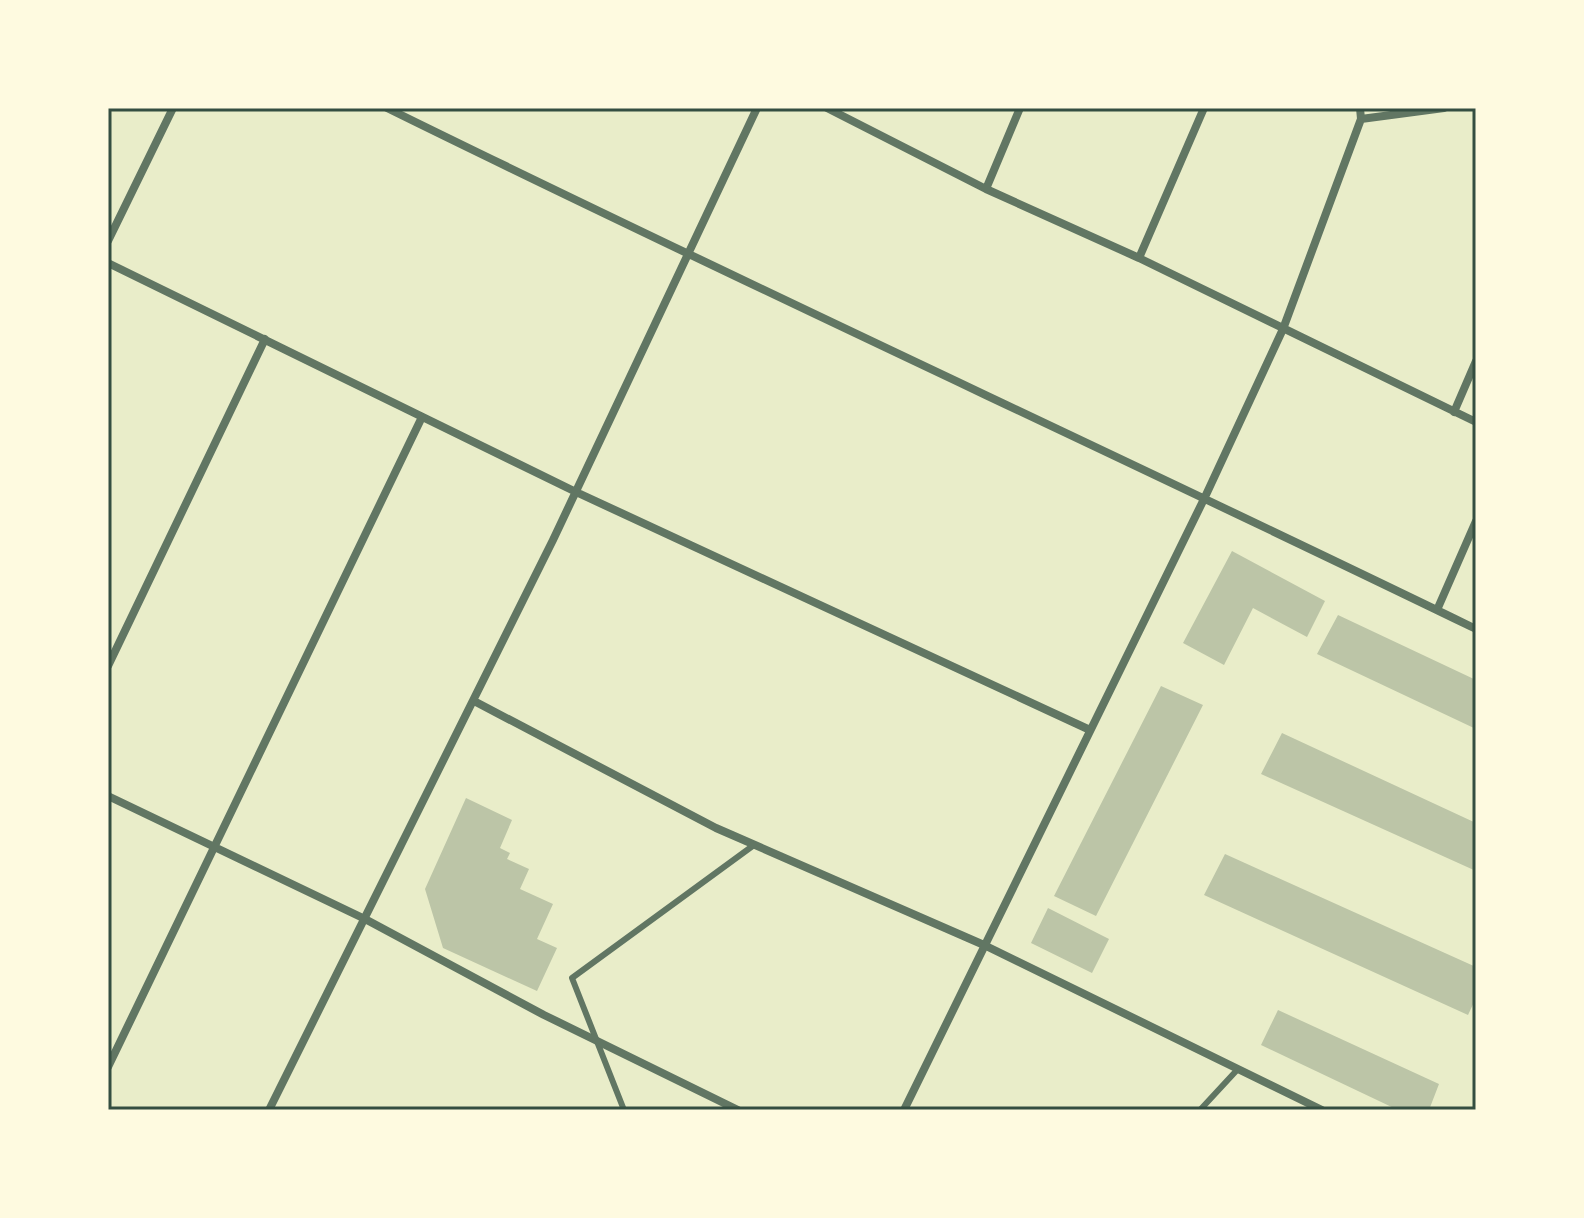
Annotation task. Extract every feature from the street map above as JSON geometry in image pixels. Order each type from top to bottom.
[{"type":"street","points":[[108,241],[173,108]]},
{"type":"street","points":[[387,108],[685,255],[1205,497],[1476,629]]},
{"type":"street","points":[[269,1110],[576,492],[685,255],[757,108]]},
{"type":"street","points":[[827,108],[986,189],[1139,258],[1476,422]]},
{"type":"street","points":[[986,189],[1020,108]]},
{"type":"street","points":[[1139,258],[1204,108]]},
{"type":"street","points":[[904,1110],[1205,497],[1283,329],[1361,119],[1360,108]]},
{"type":"street","points":[[1361,119],[1444,108]]},
{"type":"street","points":[[108,263],[576,492],[1090,730]]},
{"type":"street","points":[[108,666],[265,339]]},
{"type":"street","points":[[1454,412],[1476,361]]},
{"type":"street","points":[[108,1067],[422,417]]},
{"type":"street","points":[[1437,610],[1476,521]]},
{"type":"street","points":[[474,701],[754,845],[984,945],[1322,1110]]},
{"type":"street","points":[[108,796],[365,919],[597,1041],[738,1110]]},
{"type":"lane","points":[[624,1110],[572,978],[754,845]]},
{"type":"lane","points":[[1200,1110],[1237,1070]]},
{"type":"building","points":[[1232,551],[1325,601],[1307,637],[1253,608],[1224,665],[1183,643]]},
{"type":"building","points":[[1338,615],[1476,680],[1476,729],[1317,654]]},
{"type":"building","points":[[1161,686],[1203,705],[1096,916],[1054,896]]},
{"type":"building","points":[[1282,733],[1476,823],[1476,871],[1261,774]]},
{"type":"building","points":[[466,798],[512,820],[500,848],[510,853],[507,859],[529,869],[520,889],[553,904],[537,939],[557,948],[537,991],[443,948],[425,889]]},
{"type":"building","points":[[1225,854],[1476,967],[1476,998],[1468,1015],[1204,895]]},
{"type":"building","points":[[1048,908],[1109,939],[1092,973],[1031,943]]},
{"type":"building","points":[[1278,1010],[1439,1084],[1429,1110],[1398,1110],[1261,1045]]}]
